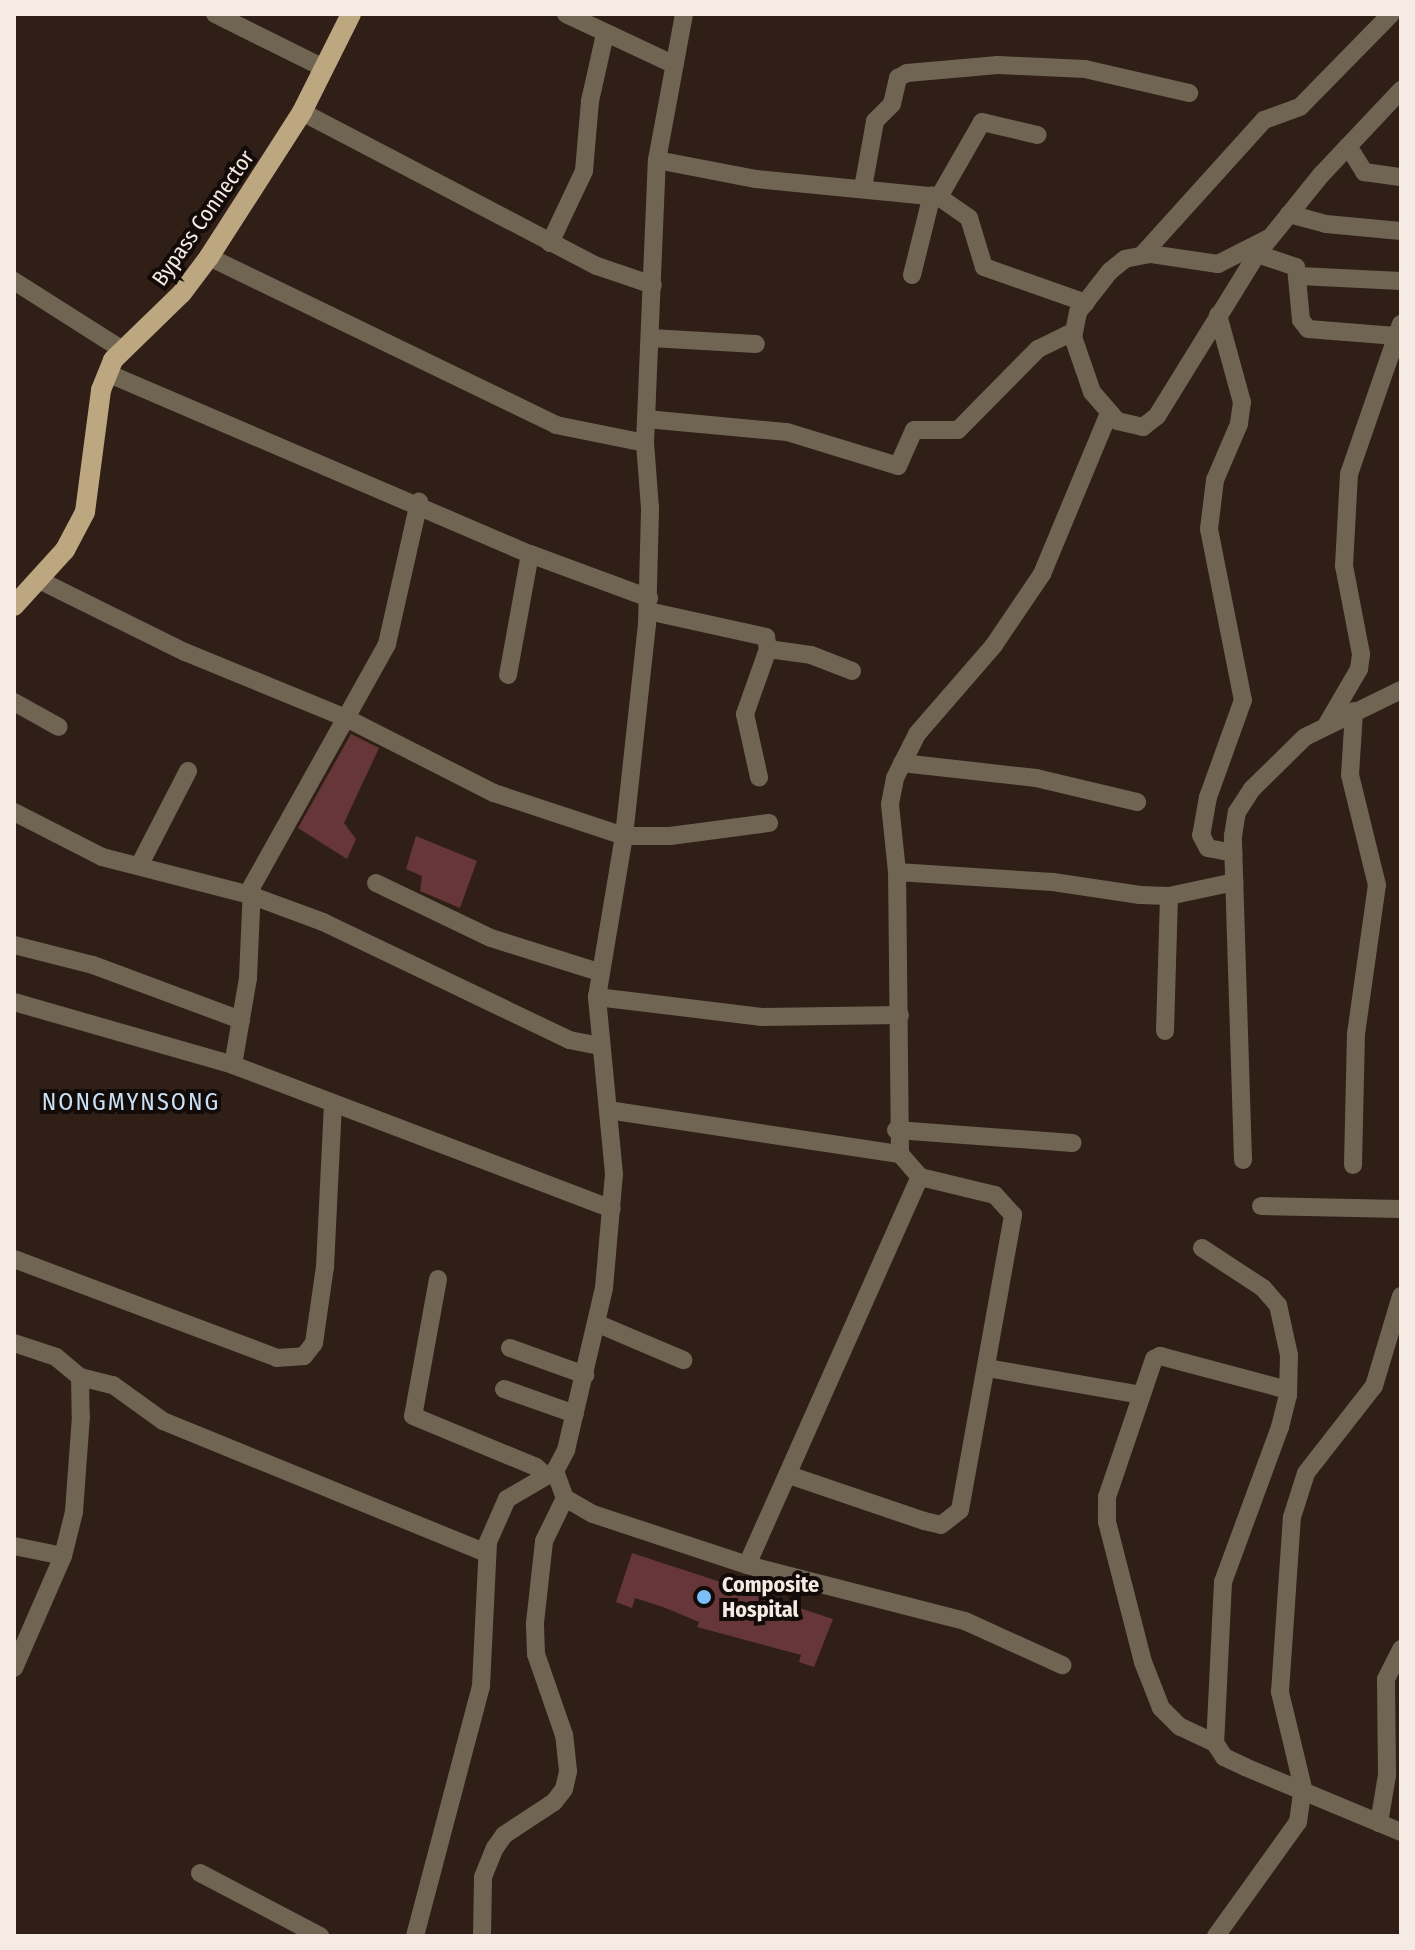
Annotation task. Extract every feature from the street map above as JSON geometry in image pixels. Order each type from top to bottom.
[{"type":"main road","name":"Bypass Connector","points":[[14,606],[65,550],[90,498],[107,373],[121,349],[167,309],[209,257],[302,112],[351,14]]},
{"type":"street","points":[[215,14],[324,68]]},
{"type":"street","points":[[566,14],[675,65]]},
{"type":"street","points":[[415,1936],[481,1686],[486,1553],[507,1499],[551,1473],[575,1414],[596,1323],[612,1209],[608,1110],[599,1046],[597,997],[624,836],[648,605],[645,443],[657,160],[684,14]]},
{"type":"street","points":[[1142,255],[1264,120],[1300,107],[1391,14]]},
{"type":"street","points":[[550,243],[584,171],[605,34]]},
{"type":"street","points":[[863,188],[875,121],[892,104],[898,78],[907,73],[998,65],[1085,69],[1189,93]]},
{"type":"street","points":[[1269,238],[1218,264],[1142,255],[1125,259],[1086,303],[1073,332],[1082,373],[1109,413],[1130,427],[1143,427],[1157,416],[1257,254],[1348,146],[1401,90]]},
{"type":"street","points":[[302,112],[550,243],[597,266],[653,285]]},
{"type":"street","points":[[912,275],[936,196],[982,122],[1038,135]]},
{"type":"street","points":[[1348,146],[1364,172],[1401,177]]},
{"type":"street","points":[[657,160],[756,179],[936,196],[969,218],[984,267],[1086,303]]},
{"type":"street","points":[[1289,214],[1326,224],[1401,231]]},
{"type":"street","points":[[1257,254],[1290,262],[1300,276],[1301,320],[1308,329],[1399,330],[1349,474],[1344,566],[1361,654],[1359,669],[1327,724]]},
{"type":"street","points":[[209,257],[556,425],[645,443]]},
{"type":"street","points":[[1300,276],[1401,281]]},
{"type":"street","points":[[14,281],[121,349]]},
{"type":"street","points":[[1218,315],[1242,402],[1239,424],[1215,480],[1209,529],[1243,700],[1208,797],[1201,835],[1208,848],[1234,853]]},
{"type":"street","points":[[646,419],[787,432],[898,466],[914,430],[958,430],[1038,349],[1073,332]]},
{"type":"street","points":[[651,338],[756,344]]},
{"type":"street","points":[[107,373],[419,502],[648,605],[766,637],[768,649],[745,714],[759,777]]},
{"type":"street","points":[[789,1475],[941,1525],[952,1520],[960,1510],[1013,1215],[995,1195],[920,1177],[900,1154],[896,1130],[900,1015],[897,872],[890,804],[902,763],[917,734],[994,645],[1042,574],[1109,413]]},
{"type":"street","points":[[233,1065],[253,928],[250,895],[260,864],[346,718],[396,619],[419,502]]},
{"type":"street","points":[[508,675],[530,554]]},
{"type":"street","points":[[39,580],[185,652],[346,718],[494,793],[624,836],[670,836],[769,823]]},
{"type":"street","points":[[768,649],[811,655],[852,671]]},
{"type":"street","points":[[1243,1160],[1234,853],[1237,812],[1252,789],[1305,737],[1401,690]]},
{"type":"street","points":[[14,702],[59,727]]},
{"type":"street","points":[[1353,1165],[1356,1034],[1377,885],[1350,775],[1354,711]]},
{"type":"street","points":[[902,763],[1036,778],[1137,802]]},
{"type":"street","points":[[139,866],[188,771]]},
{"type":"street","points":[[14,812],[91,852],[250,895],[378,943],[569,1040],[599,1046]]},
{"type":"street","points":[[897,872],[1169,896],[1235,882]]},
{"type":"street","points":[[376,883],[491,938],[599,972]]},
{"type":"street","points":[[1165,1031],[1169,896]]},
{"type":"street","points":[[14,945],[93,965],[241,1020]]},
{"type":"street","points":[[597,997],[762,1017],[900,1015]]},
{"type":"street","points":[[14,1002],[233,1065],[333,1106],[612,1209]]},
{"type":"street","points":[[14,1259],[277,1358],[304,1356],[314,1343],[325,1267],[333,1106]]},
{"type":"street","points":[[608,1110],[900,1154]]},
{"type":"street","points":[[896,1130],[1073,1143]]},
{"type":"street","points":[[747,1565],[789,1475],[862,1299],[920,1177]]},
{"type":"street","points":[[1261,1206],[1401,1209]]},
{"type":"street","points":[[1202,1248],[1263,1288],[1278,1305],[1289,1355],[1288,1390],[1280,1427],[1223,1582],[1215,1743]]},
{"type":"street","points":[[438,1279],[413,1416],[551,1473],[565,1498],[593,1514],[747,1565],[965,1621],[1062,1665]]},
{"type":"street","points":[[1216,1936],[1252,1881],[1288,1840],[1298,1822],[1303,1788],[1280,1692],[1292,1517],[1306,1473],[1374,1386],[1401,1296]]},
{"type":"street","points":[[596,1323],[683,1360]]},
{"type":"street","points":[[14,1343],[56,1357],[80,1377],[113,1385],[163,1421],[486,1553]]},
{"type":"street","points":[[510,1348],[585,1375]]},
{"type":"street","points":[[1288,1390],[1170,1355],[1154,1359],[1107,1497],[1107,1522],[1143,1662],[1161,1708],[1180,1727],[1215,1743],[1224,1757],[1401,1832]]},
{"type":"street","points":[[987,1368],[1141,1395]]},
{"type":"street","points":[[14,1668],[19,1650],[63,1556],[79,1460],[80,1377]]},
{"type":"street","points":[[504,1389],[575,1414]]},
{"type":"street","points":[[482,1936],[483,1877],[495,1848],[504,1835],[554,1802],[564,1789],[568,1771],[564,1735],[536,1654],[535,1623],[544,1541],[565,1498]]},
{"type":"street","points":[[14,1546],[63,1556]]},
{"type":"street","points":[[1379,1823],[1387,1775],[1384,1688],[1401,1649]]},
{"type":"street","points":[[200,1873],[320,1936]]},
{"type":"building","points":[[351,734],[379,748],[344,823],[356,839],[347,859],[298,828]]},
{"type":"building","points":[[416,836],[477,861],[460,908],[420,891],[422,876],[406,869]]},
{"type":"building","points":[[632,1553],[833,1619],[814,1667],[799,1662],[801,1655],[697,1627],[699,1622],[663,1607],[635,1598],[632,1608],[616,1602]]},
{"type":"place","name":"Composite Hospital","points":[[704,1597]]},
{"type":"district","name":"NONGMYNSONG","points":[[131,1103]]}]
